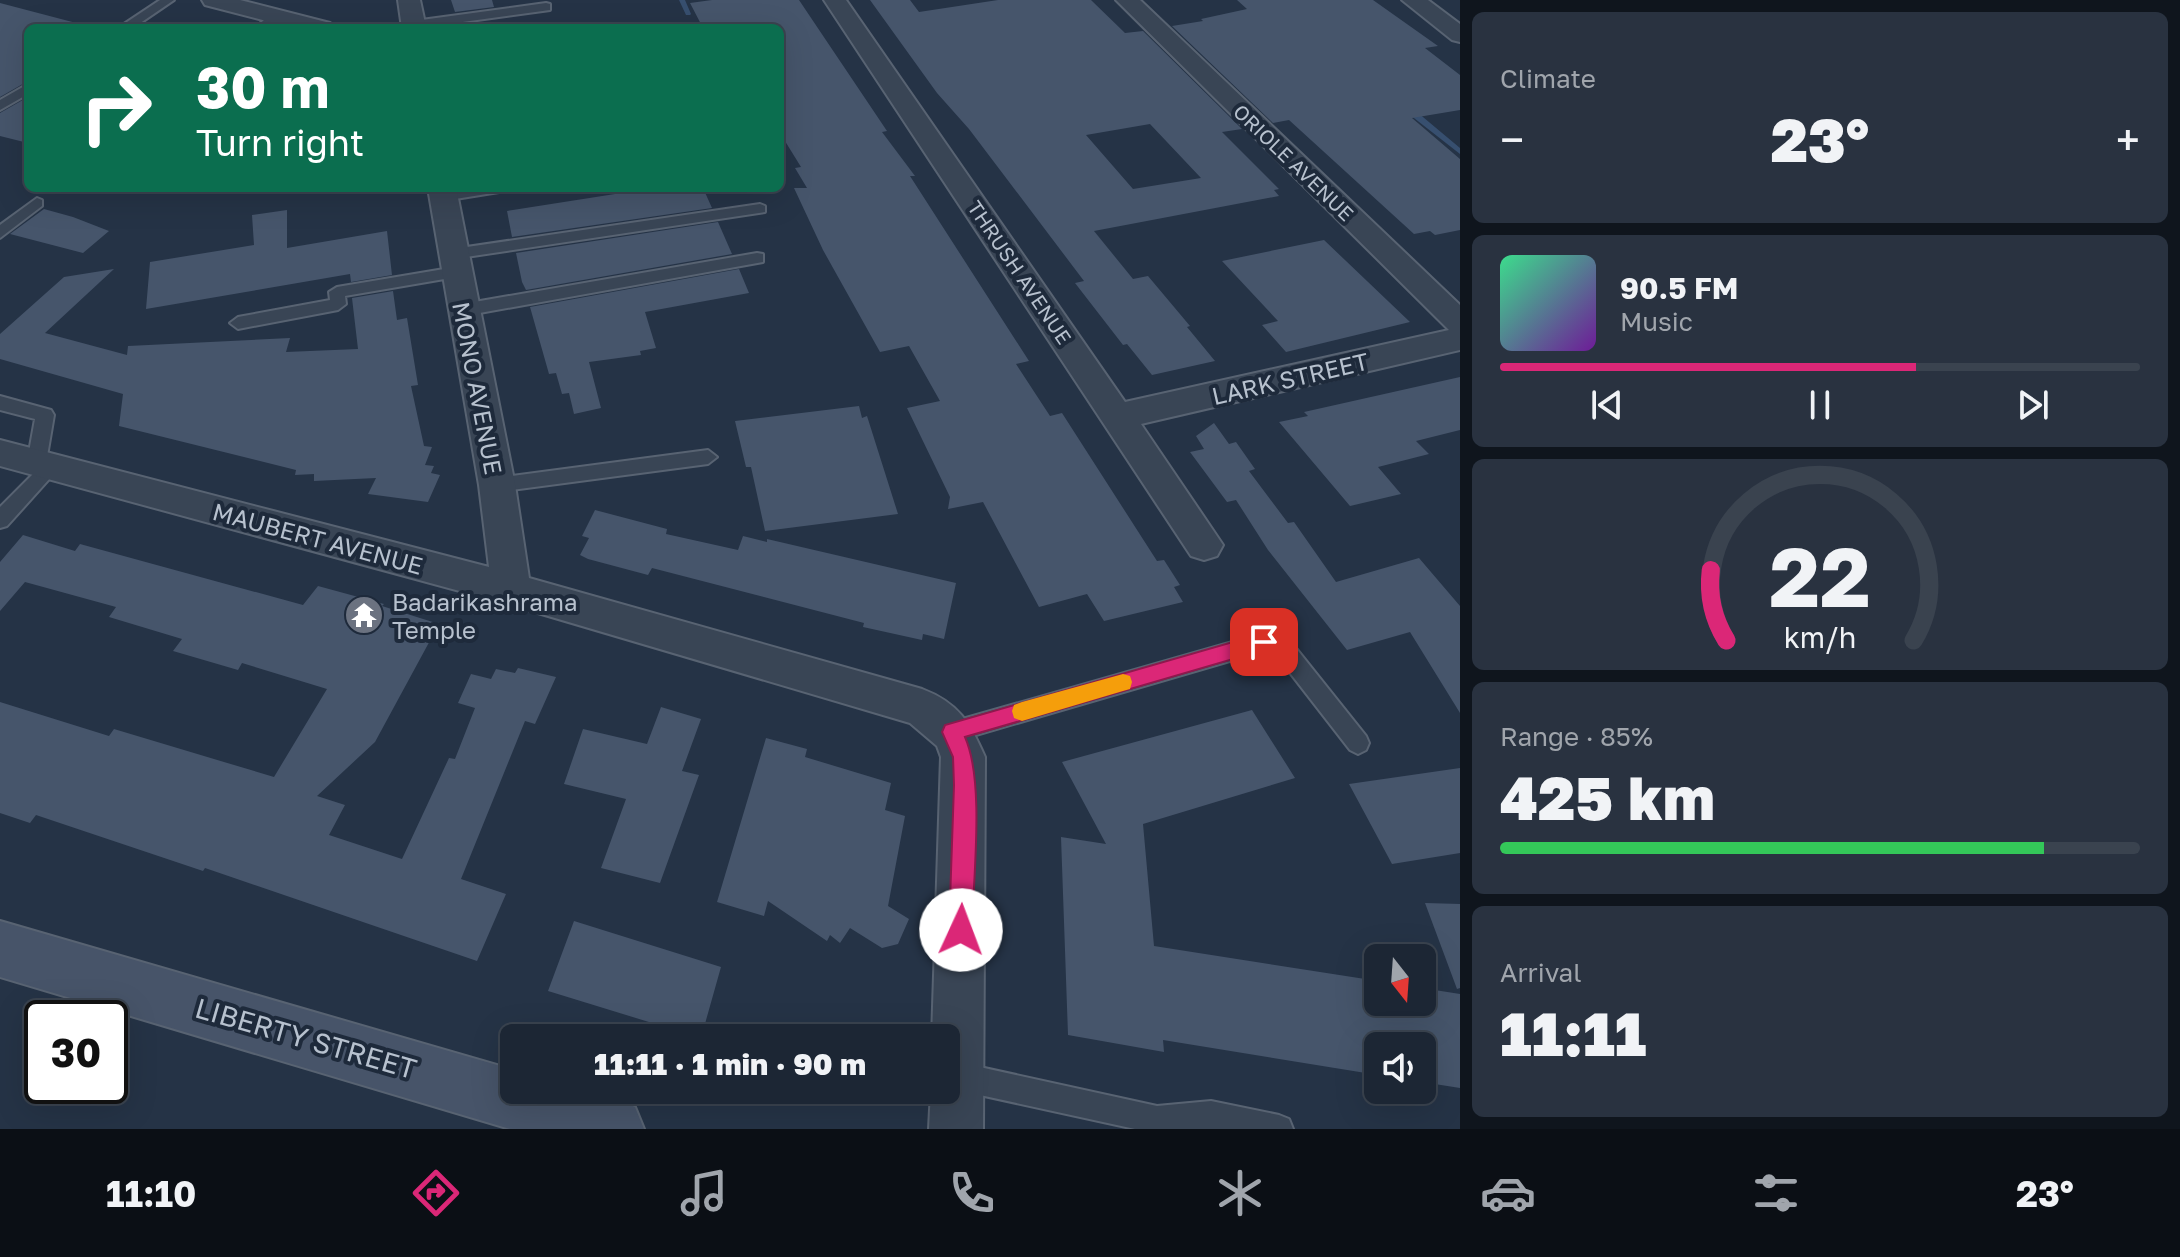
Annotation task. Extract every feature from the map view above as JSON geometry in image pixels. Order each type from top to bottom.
[{"type":"street","points":[[213,0],[269,22]]},
{"type":"street","points":[[409,0],[413,24]]},
{"type":"street","name":"THRUSH AVENUE","points":[[835,0],[1204,545]]},
{"type":"street","name":"ORIOLE AVENUE","points":[[1127,0],[1460,323]]},
{"type":"street","points":[[1413,0],[1460,35]]},
{"type":"street","name":"MONO AVENUE","points":[[443,192],[497,485],[511,589]]},
{"type":"street","name":"LARK STREET","points":[[1119,416],[1460,339]]},
{"type":"street","name":"MAUBERT AVENUE","points":[[29,461],[511,589],[922,708],[952,732]]},
{"type":"street","points":[[952,732],[963,757],[965,785],[958,1024]]},
{"type":"street","name":"LIBERTY STREET","points":[[0,949],[613,1129]]},
{"type":"street","points":[[956,1104],[956,1129]]},
{"type":"lane","points":[[130,24],[168,0]]},
{"type":"lane","points":[[434,24],[546,7]]},
{"type":"lane","points":[[0,106],[24,91]]},
{"type":"lane","points":[[0,233],[37,203]]},
{"type":"lane","points":[[238,323],[338,304],[337,292],[455,263],[760,209]]},
{"type":"lane","points":[[463,310],[757,258]]},
{"type":"lane","points":[[0,403],[45,415],[29,461],[0,520]]},
{"type":"lane","points":[[497,485],[708,457]]},
{"type":"lane","points":[[952,732],[1264,642],[1284,649],[1358,743]]},
{"type":"lane","points":[[960,1077],[1157,1120],[1211,1115],[1279,1129]]},
{"type":"building","points":[[451,0],[492,0],[494,7],[455,12]]},
{"type":"building","points":[[799,0],[887,131],[882,132],[915,176],[910,176],[1029,361],[1016,364],[1050,416],[1062,413],[1157,561],[1164,560],[1180,585],[1174,587],[1183,602],[1104,621],[1087,594],[1039,607],[983,502],[948,509],[950,497],[907,408],[940,401],[909,346],[880,352],[823,250],[794,188],[807,188],[795,168],[801,167],[784,139],[784,24],[701,24],[690,3]]},
{"type":"building","points":[[870,0],[910,0],[919,12],[998,0],[1091,0],[1125,33],[1143,31],[1242,129],[1222,132],[1279,189],[1274,190],[1279,196],[1094,231],[1133,279],[1148,276],[1215,361],[1152,375],[1127,344],[1123,345],[1075,283],[1084,281],[969,129],[937,93]],"holes":[[[1150,124],[1201,178],[1133,189],[1086,135]]]},
{"type":"building","points":[[1237,0],[1373,0],[1438,46],[1425,48],[1460,75],[1460,110],[1412,118],[1460,159],[1460,230],[1435,235],[1430,231],[1414,234],[1289,120],[1273,123],[1172,26],[1247,9]]},
{"type":"building","points":[[0,3],[80,24],[24,24],[24,83],[0,97]]},
{"type":"building","points":[[24,99],[24,142],[0,136],[0,113]]},
{"type":"building","points":[[705,192],[712,208],[512,237],[507,211],[615,194]]},
{"type":"building","points":[[44,209],[109,231],[83,253],[10,234]]},
{"type":"building","points":[[287,210],[287,248],[387,231],[392,275],[351,282],[350,274],[146,309],[150,262],[254,245],[252,215]]},
{"type":"building","points":[[718,222],[732,254],[526,290],[522,282],[516,253]]},
{"type":"building","points":[[1324,240],[1410,322],[1286,352],[1262,325],[1278,321],[1222,261]]},
{"type":"building","points":[[114,269],[45,333],[127,355],[128,346],[290,338],[286,352],[358,349],[352,298],[393,291],[397,320],[407,318],[418,385],[411,386],[424,446],[432,447],[425,465],[434,466],[431,473],[440,475],[428,502],[368,494],[376,478],[314,481],[314,474],[295,475],[296,470],[119,426],[123,394],[0,359],[0,334],[64,277]]},
{"type":"building","points":[[739,269],[749,293],[645,312],[656,348],[640,351],[641,355],[589,362],[601,408],[574,414],[569,393],[562,394],[556,373],[549,374],[530,307]]},
{"type":"building","points":[[1460,377],[1460,430],[1416,441],[1429,454],[1378,467],[1401,494],[1350,506],[1279,422],[1308,416],[1304,412]]},
{"type":"building","points":[[859,406],[862,418],[867,416],[898,514],[765,531],[751,467],[746,467],[735,421]]},
{"type":"building","points":[[1214,423],[1229,444],[1236,442],[1255,469],[1249,471],[1288,523],[1294,522],[1336,582],[1419,558],[1460,606],[1460,713],[1410,632],[1347,650],[1268,550],[1236,500],[1227,502],[1190,452],[1204,449],[1196,436]]},
{"type":"building","points":[[595,510],[667,529],[666,534],[738,550],[743,536],[767,542],[767,539],[956,583],[944,639],[923,634],[922,640],[863,627],[864,623],[652,568],[648,575],[588,559],[580,555],[589,538],[582,536]]},
{"type":"building","points":[[23,535],[75,551],[80,544],[303,605],[318,586],[384,604],[382,606],[439,624],[375,742],[317,796],[345,805],[329,835],[402,859],[449,758],[455,759],[475,708],[458,703],[471,674],[491,679],[496,669],[515,673],[518,668],[556,677],[535,724],[525,721],[461,879],[506,894],[477,961],[205,868],[203,871],[36,815],[30,823],[0,813],[0,702],[109,736],[114,729],[274,777],[327,689],[242,663],[238,670],[173,651],[182,639],[109,617],[116,607],[25,582],[0,611],[0,562]]},
{"type":"building","points":[[661,707],[701,719],[682,771],[699,775],[660,883],[601,868],[626,799],[564,784],[583,729],[647,744]]},
{"type":"building","points":[[1252,710],[1295,778],[1143,824],[1154,946],[1364,979],[1364,1016],[1436,1016],[1436,990],[1460,994],[1460,1088],[1436,1084],[1436,1032],[1364,1032],[1364,1073],[1163,1040],[1164,1052],[1068,1035],[1061,837],[1106,844],[1062,762]]},
{"type":"building","points":[[766,738],[807,749],[805,757],[891,783],[885,810],[905,816],[888,906],[909,919],[898,944],[882,948],[850,928],[840,943],[830,935],[827,941],[768,901],[764,916],[717,902]]},
{"type":"building","points":[[1460,768],[1460,853],[1392,864],[1349,784]]},
{"type":"building","points":[[1425,903],[1460,904],[1460,988],[1457,989]]},
{"type":"building","points":[[574,921],[721,967],[705,1024],[655,1024],[548,991]]},
{"type":"waterway","points":[[682,0],[688,14]]},
{"type":"waterway","points":[[1408,109],[1460,152]]},
{"type":"slow traffic","points":[[1022,711],[1123,682]]},
{"type":"place","name":"Badarikashrama Temple","points":[[364,615]]},
{"type":"route","points":[[961,930],[965,785],[963,757],[952,732],[1264,642]]}]
